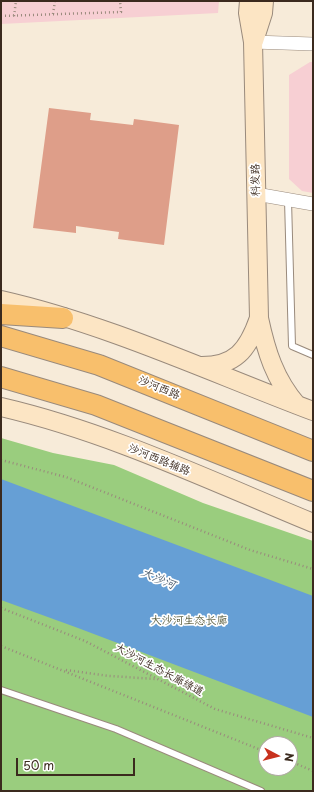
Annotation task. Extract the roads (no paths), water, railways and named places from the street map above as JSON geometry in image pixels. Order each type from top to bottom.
[{"type":"main road","name":"科发路","points":[[249,1],[248,13],[254,42],[259,318]]},
{"type":"main road","name":"科发路","points":[[254,42],[263,13],[264,1]]},
{"type":"main road","points":[[4,304],[63,318],[197,366],[305,408]]},
{"type":"main road","points":[[197,366],[219,365],[236,358],[249,342],[259,318]]},
{"type":"main road","points":[[259,318],[266,348],[277,378],[284,390],[305,408]]},
{"type":"main road","name":"沙河西路","points":[[1,336],[99,365],[313,451]]},
{"type":"main road","points":[[1,377],[65,394],[313,490]]},
{"type":"main road","name":"沙河西路辅路","points":[[1,407],[59,422],[99,435],[313,523]]},
{"type":"street","points":[[254,42],[313,44]]},
{"type":"street","points":[[256,194],[313,204]]},
{"type":"lane","points":[[288,200],[292,346],[313,354]]},
{"type":"lane","points":[[1,690],[116,729],[261,791]]},
{"type":"water","name":"大沙河","points":[[1,479],[313,596],[313,717],[1,600]]},
{"type":"park label","name":"大沙河生态长廊","points":[[189,621]]}]
